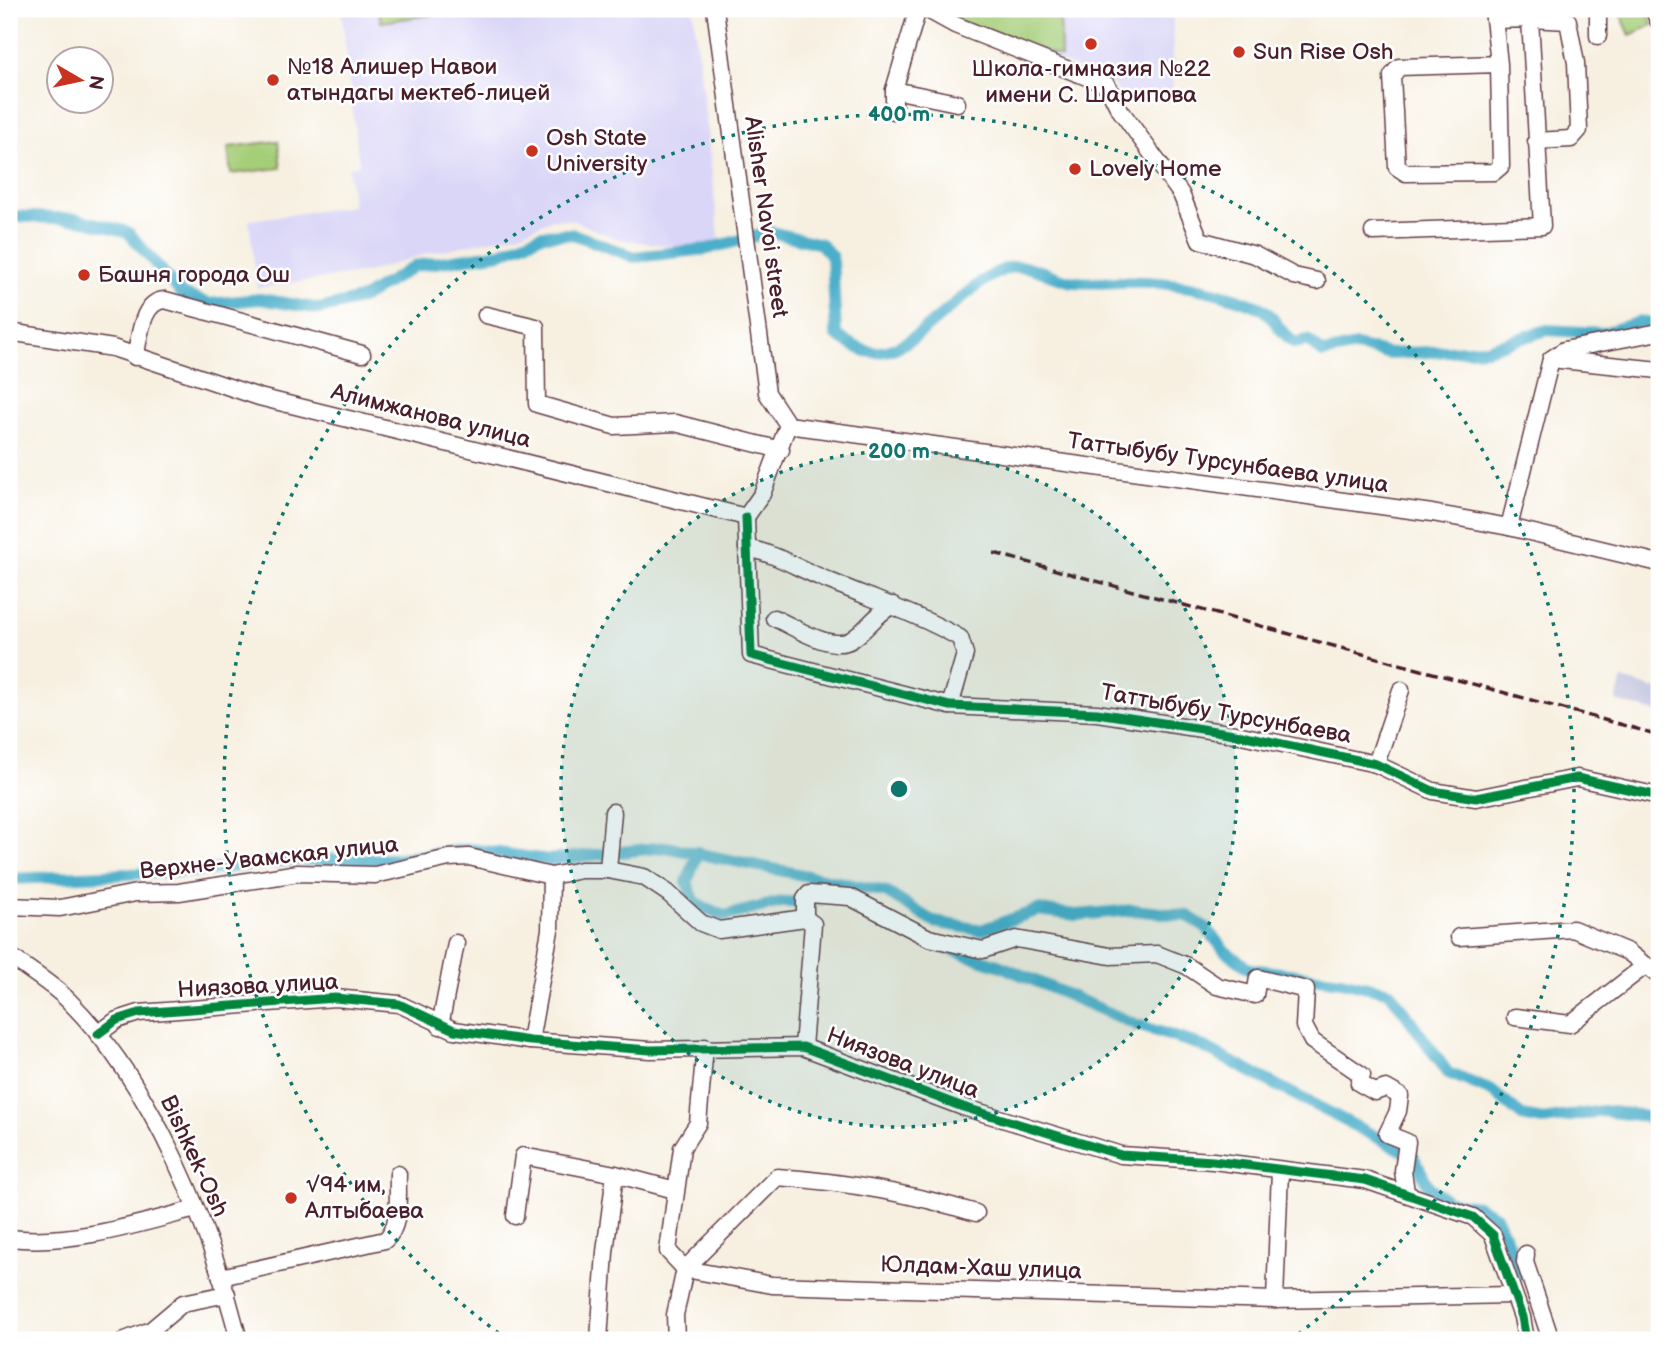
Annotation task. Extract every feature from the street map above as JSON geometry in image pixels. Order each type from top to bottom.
[{"type":"street","name":"Alisher Navoi street","points":[[715,9],[767,393],[788,425]]},
{"type":"street","points":[[894,111],[894,90],[918,9]]},
{"type":"street","points":[[926,9],[955,25],[1107,85],[1118,107],[1181,194],[1200,240],[1255,256],[1294,276],[1317,281]]},
{"type":"street","points":[[1598,9],[1598,36]]},
{"type":"street","points":[[1653,9],[1659,22]]},
{"type":"street","points":[[1499,64],[1399,67],[1392,76],[1397,167],[1406,173],[1482,173],[1494,172],[1501,166],[1499,64],[1494,15],[1568,21],[1576,63],[1579,130],[1571,139],[1536,141]]},
{"type":"street","points":[[1373,232],[1542,226],[1530,19]]},
{"type":"street","points":[[894,90],[957,103]]},
{"type":"street","points":[[135,357],[148,307],[157,300],[166,300],[362,354]]},
{"type":"street","points":[[486,315],[536,327],[537,404],[614,426],[675,423],[780,450]]},
{"type":"street","name":"Алимжанова улица","points":[[9,332],[113,348],[259,397],[746,517]]},
{"type":"street","points":[[1509,527],[1550,359],[1564,350],[1659,332]]},
{"type":"street","points":[[1550,359],[1659,370]]},
{"type":"street","points":[[746,517],[762,494],[788,425]]},
{"type":"street","name":"Таттыбубу Турсунбаева улица","points":[[788,425],[1432,513],[1509,527],[1659,563]]},
{"type":"street","name":"Таттыбубу Турсунбаева","points":[[746,517],[751,655],[950,706],[1097,713],[1241,735],[1376,764],[1433,791],[1476,798],[1577,778],[1659,796]]},
{"type":"street","points":[[747,548],[789,561],[825,580],[893,605],[960,638],[965,645],[960,675],[950,706]]},
{"type":"street","points":[[774,618],[826,640],[841,643],[849,641],[877,614],[893,605]]},
{"type":"street","points":[[1376,764],[1401,690]]},
{"type":"street","points":[[608,867],[614,812]]},
{"type":"street","name":"Верхне-Увамская улица","points":[[9,906],[69,906],[136,893],[179,892],[298,873],[375,875],[449,858],[483,859],[551,876],[608,867],[644,877],[657,884],[711,929],[727,930],[805,908],[809,894],[850,897],[929,938],[983,950],[1016,939],[1110,956],[1157,954],[1187,966],[1217,986],[1255,995],[1258,978],[1306,990],[1304,1026],[1312,1041],[1362,1075],[1359,1083],[1374,1092],[1386,1088],[1400,1096],[1398,1111],[1387,1135],[1407,1142],[1403,1171],[1406,1192]]},
{"type":"street","points":[[530,1041],[550,930],[551,876]]},
{"type":"street","points":[[803,1046],[813,924],[805,908]]},
{"type":"street","points":[[1459,937],[1573,929],[1628,952],[1653,971],[1570,1024],[1515,1017]]},
{"type":"street","points":[[440,1026],[457,943]]},
{"type":"street","name":"Bishkek-Osh","points":[[9,955],[67,999],[98,1034],[150,1108],[195,1209],[227,1294],[239,1340]]},
{"type":"street","name":"Ниязова улица","points":[[98,1034],[117,1020],[139,1013],[302,999],[399,1004],[416,1010],[440,1026],[530,1041],[650,1050],[803,1046],[963,1107],[1121,1155],[1213,1161],[1365,1180],[1473,1217],[1493,1235],[1522,1317],[1526,1340]]},
{"type":"street","points":[[685,1269],[668,1251],[682,1148],[698,1123],[705,1047]]},
{"type":"street","points":[[515,1216],[523,1156],[615,1174],[675,1190]]},
{"type":"street","points":[[1275,1300],[1280,1171]]},
{"type":"street","points":[[221,1277],[386,1240],[393,1234],[396,1224],[398,1174]]},
{"type":"street","points":[[599,1340],[605,1252],[615,1174]]},
{"type":"street","points":[[676,1340],[677,1301],[685,1269],[777,1177],[841,1182],[915,1195],[976,1213]]},
{"type":"street","points":[[9,1238],[33,1240],[117,1230],[195,1209]]},
{"type":"street","points":[[1526,1254],[1525,1262],[1551,1340]]},
{"type":"street","name":"Юлдам-Хаш улица","points":[[685,1269],[772,1285],[1275,1300],[1512,1295]]},
{"type":"street","points":[[125,1340],[151,1330],[183,1303],[227,1294]]},
{"type":"shaded area","name":"Osh State University","points":[[341,9],[693,9],[720,244],[693,249],[639,242],[615,238],[572,220],[553,219],[518,234],[426,254],[368,272],[257,288],[249,220],[353,206],[348,167],[359,165]]},
{"type":"shaded area","name":"Школа-гимназия №22 имени С. Шарипова","points":[[934,9],[1173,9],[1173,92],[1123,98],[1111,83]]},
{"type":"shaded area","points":[[1622,679],[1659,690],[1659,713],[1616,701]]},
{"type":"green space","points":[[379,9],[451,9],[451,12],[381,22]]},
{"type":"green space","points":[[937,9],[1060,9],[1061,57],[952,19]]},
{"type":"green space","points":[[1618,9],[1646,9],[1653,25],[1630,35]]},
{"type":"green space","points":[[278,141],[281,168],[231,174],[228,147]]},
{"type":"waterway","points":[[9,216],[78,219],[128,232],[182,294],[209,304],[260,299],[320,309],[363,298],[415,266],[501,253],[542,235],[573,234],[634,257],[707,249],[771,232],[821,244],[832,257],[836,335],[857,347],[874,352],[896,348],[992,275],[1016,267],[1033,269],[1075,282],[1160,283],[1217,293],[1259,307],[1269,314],[1290,339],[1296,343],[1307,340],[1323,353],[1356,346],[1390,354],[1487,349],[1547,330],[1602,333],[1641,322],[1659,323]]},
{"type":"waterway","points":[[9,879],[203,871],[288,860],[393,859],[471,849],[548,860],[666,847],[886,892],[934,922],[981,930],[1038,910],[1076,915],[1134,910],[1188,916],[1206,928],[1225,951],[1250,969],[1341,981],[1390,992],[1448,1073],[1492,1091],[1522,1116],[1543,1120],[1602,1111],[1646,1116],[1659,1132]]},
{"type":"waterway","points":[[698,852],[687,882],[695,903],[724,916],[781,902],[811,902]]},
{"type":"waterway","points":[[934,944],[1001,966],[1137,1025],[1197,1044],[1413,1156],[1429,1187],[1449,1202],[1477,1206],[1496,1216],[1522,1274]]},
{"type":"railway","points":[[994,553],[1659,735]]},
{"type":"cycle path","points":[[746,517],[751,655],[950,706],[1097,713],[1241,735],[1376,764],[1433,791],[1476,798],[1577,778],[1659,796]]},
{"type":"cycle path","points":[[98,1034],[117,1020],[139,1013],[335,998],[399,1004],[454,1030],[530,1041],[650,1050],[803,1047],[963,1107],[1121,1155],[1213,1161],[1365,1180],[1473,1217],[1493,1235],[1522,1317],[1526,1340]]},
{"type":"place","name":"Школа-гимназия №22 имени С. Шарипова","points":[[1091,44]]},
{"type":"place","name":"Sun Rise Osh","points":[[1239,52]]},
{"type":"place","name":"№18 Алишер Навои атындагы мектеб-лицей","points":[[273,80]]},
{"type":"place","name":"Osh State University","points":[[532,151]]},
{"type":"place","name":"Lovely Home","points":[[1075,169]]},
{"type":"place","name":"Башня города Ош","points":[[84,275]]},
{"type":"place","name":"√94 им, Алтыбаева","points":[[291,1198]]}]
